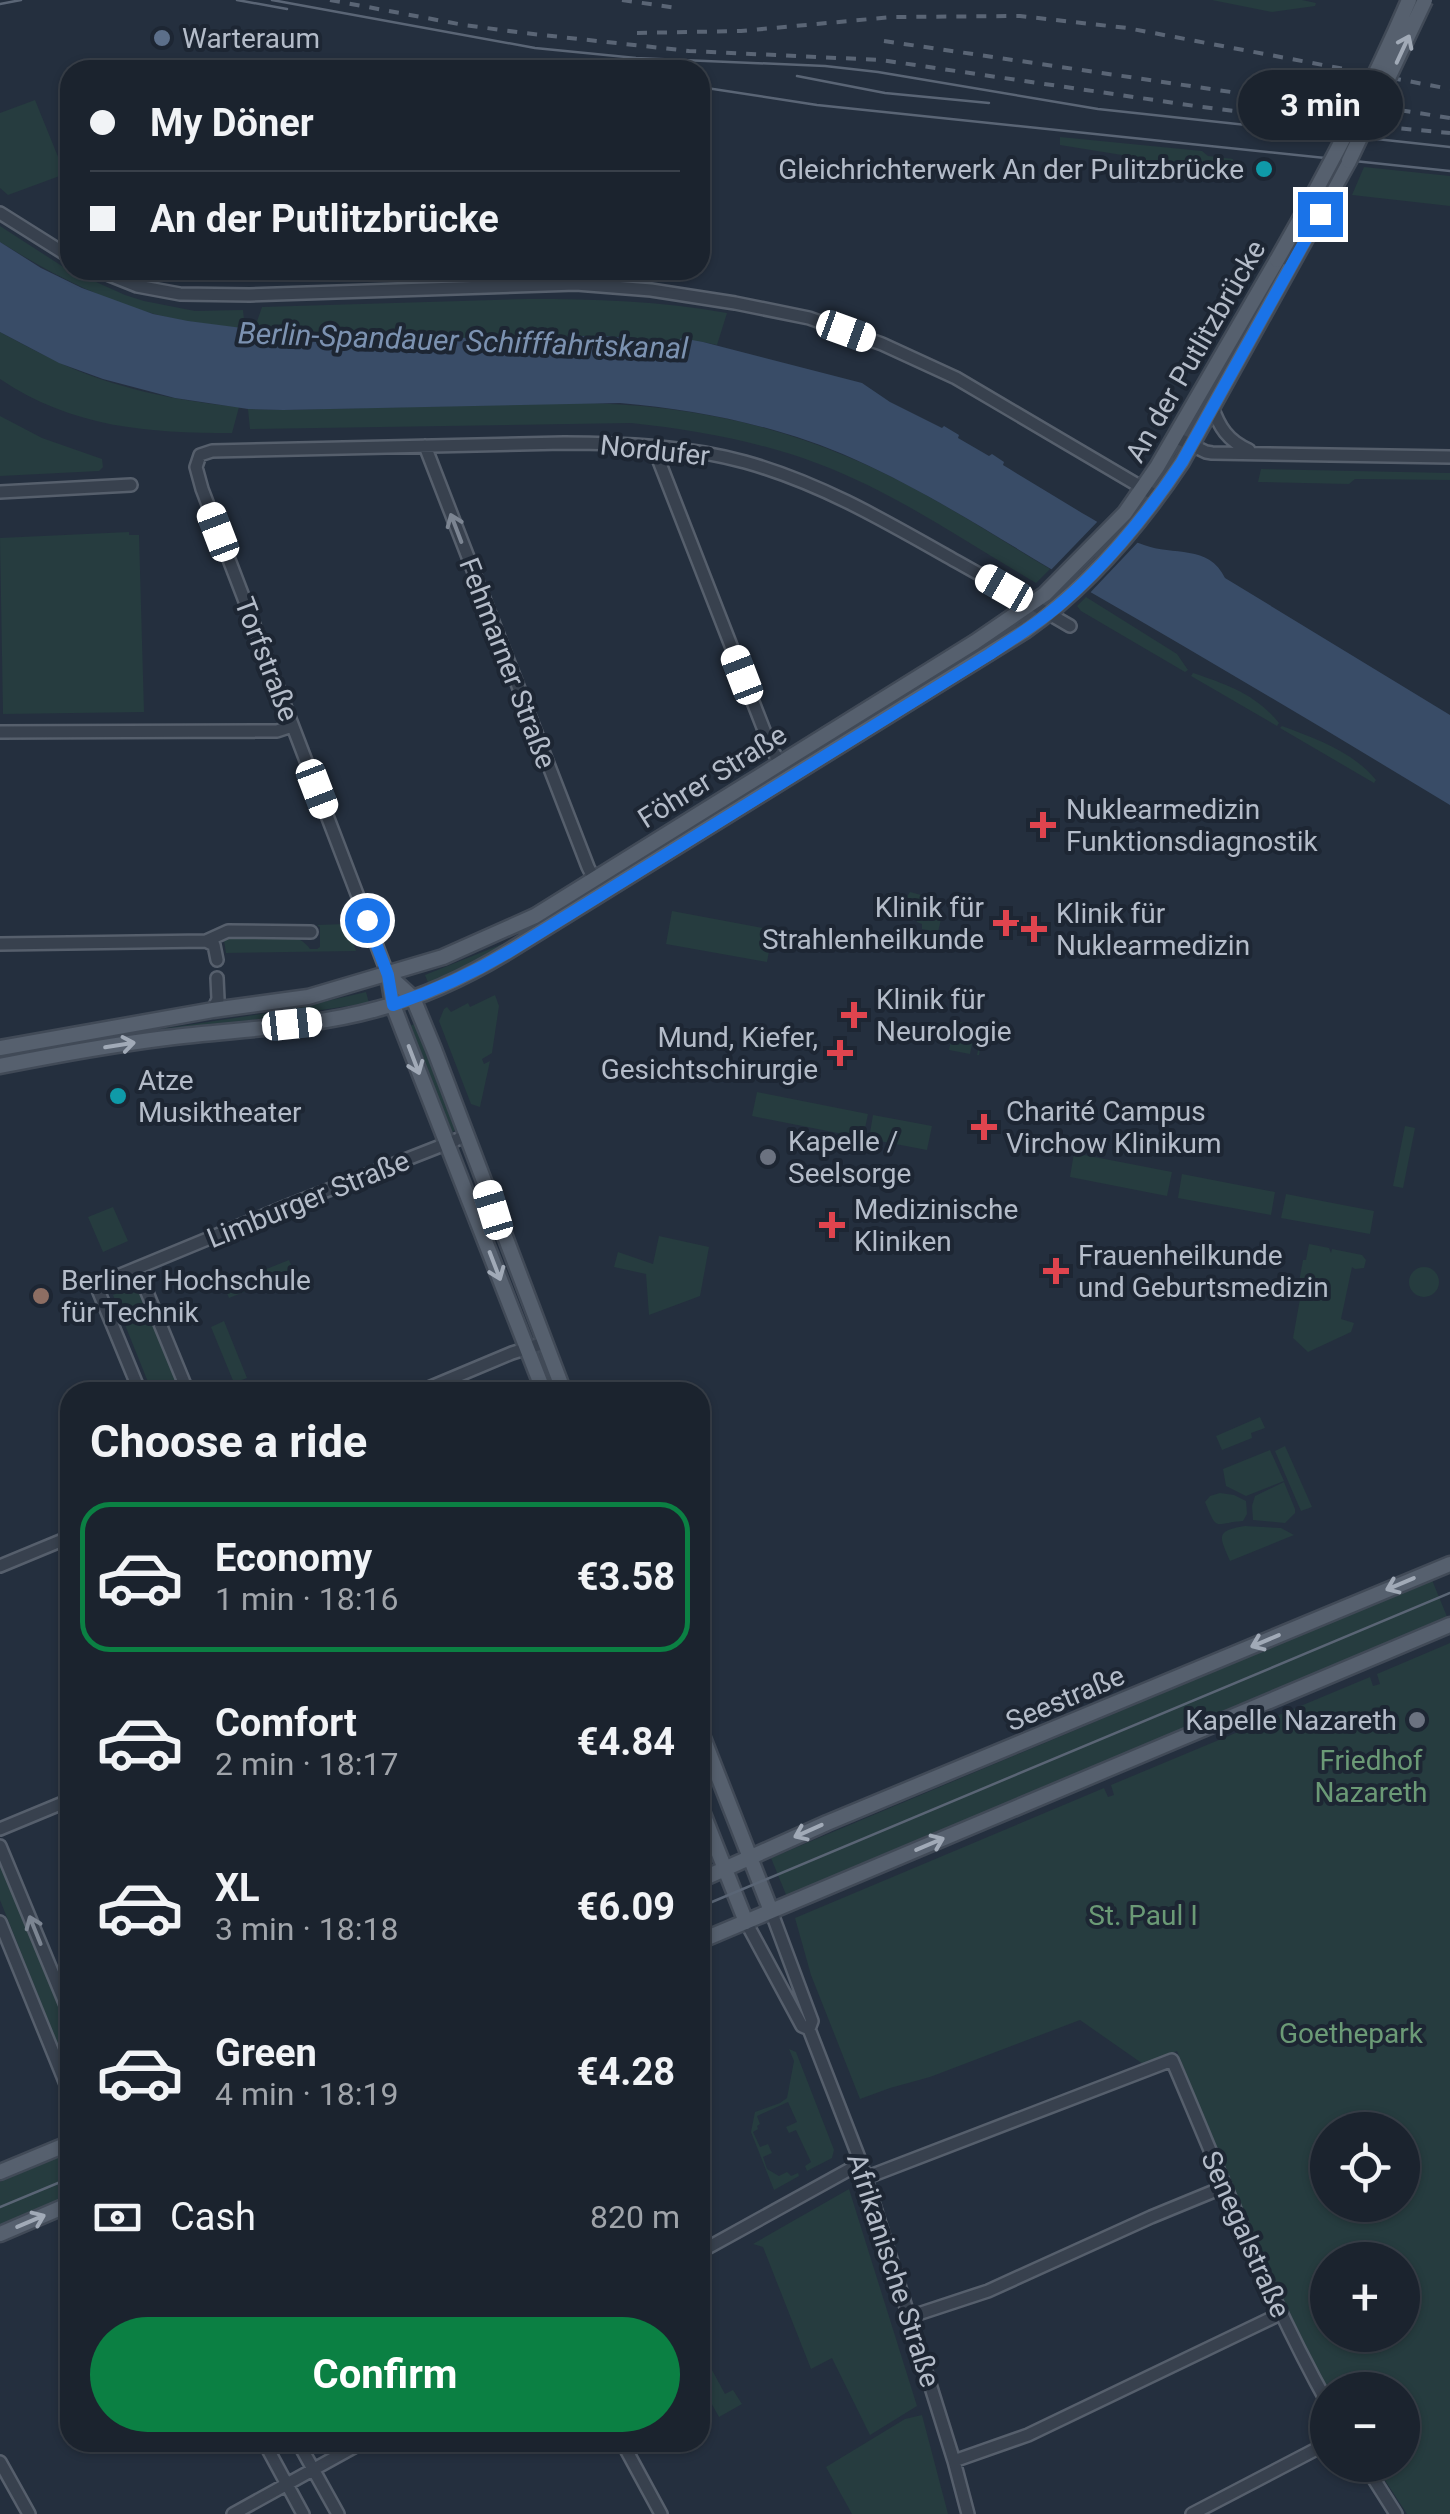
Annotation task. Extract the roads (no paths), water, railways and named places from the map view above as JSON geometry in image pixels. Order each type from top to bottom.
[{"type":"main road","name":"An der Putlitzbrücke","points":[[1064,600],[1139,522],[1191,445],[1409,0]]},
{"type":"main road","name":"An der Putlitzbrücke","points":[[1048,591],[1125,513],[1235,349],[1349,161],[1426,0]]},
{"type":"main road","name":"Föhrer Straße","points":[[0,1048],[308,997],[443,957],[535,916],[975,642],[1048,591]]},
{"type":"main road","name":"Föhrer Straße","points":[[0,1066],[161,1038],[333,1019],[413,998],[486,965],[990,654],[1064,600]]},
{"type":"main road","points":[[388,975],[413,998],[560,1382]]},
{"type":"main road","points":[[388,975],[393,1005],[540,1382]]},
{"type":"main road","name":"Seestraße","points":[[710,1875],[1450,1564]]},
{"type":"main road","points":[[710,1936],[1450,1626]]},
{"type":"main road","points":[[710,1755],[771,1911]]},
{"type":"main road","points":[[710,1832],[746,1922]]},
{"type":"main road","points":[[0,2172],[60,2146]]},
{"type":"main road","points":[[0,2234],[60,2208]]},
{"type":"street","points":[[0,212],[60,251]]},
{"type":"street","points":[[122,280],[172,294],[576,284],[650,290],[809,318],[882,344],[956,378],[1158,497]]},
{"type":"street","points":[[1212,406],[1230,439],[1258,453]]},
{"type":"street","points":[[1175,437],[1206,452],[1450,457]]},
{"type":"street","name":"Nordufer","points":[[200,454],[580,443],[660,448],[743,461],[852,502],[1070,626]]},
{"type":"street","name":"Fehmarner Straße","points":[[424,446],[594,879]]},
{"type":"street","points":[[660,448],[659,461],[780,763]]},
{"type":"street","name":"Torfstraße","points":[[200,454],[196,467],[202,489],[388,975]]},
{"type":"street","points":[[0,492],[132,485]]},
{"type":"street","points":[[0,732],[276,731],[292,726]]},
{"type":"street","points":[[206,941],[228,931],[311,932]]},
{"type":"street","points":[[0,944],[206,941],[214,944],[218,960]]},
{"type":"street","points":[[213,1010],[218,999],[217,978]]},
{"type":"street","name":"Limburger Straße","points":[[136,1382],[96,1286],[466,1136]]},
{"type":"street","points":[[137,1268],[184,1382]]},
{"type":"street","points":[[443,1382],[544,1343]]},
{"type":"street","points":[[0,1566],[60,1541]]},
{"type":"street","points":[[0,1829],[60,1804]]},
{"type":"street","points":[[0,1846],[60,1991]]},
{"type":"street","name":"Afrikanische Straße","points":[[771,1911],[812,2021],[809,2029],[866,2178],[968,2514]]},
{"type":"street","points":[[0,1922],[60,2069]]},
{"type":"street","name":"Afrikanische Straße","points":[[746,1922],[802,2026],[809,2029]]},
{"type":"street","points":[[777,1976],[794,1969]]},
{"type":"street","name":"Senegalstraße","points":[[866,2178],[1172,2060],[1280,2314],[1311,2372]]},
{"type":"street","points":[[710,2246],[861,2163]]},
{"type":"street","points":[[909,2318],[978,2296],[1224,2187]]},
{"type":"street","points":[[954,2461],[1028,2436],[1280,2314]]},
{"type":"street","points":[[269,2452],[303,2514]]},
{"type":"street","points":[[304,2452],[338,2514]]},
{"type":"street","points":[[233,2514],[345,2452]]},
{"type":"street","points":[[627,2452],[661,2514]]},
{"type":"street","points":[[1192,2514],[1310,2452]]},
{"type":"street","points":[[0,2462],[29,2514]]},
{"type":"street","points":[[1375,2482],[1396,2514]]},
{"type":"water","name":"Berlin-Spandauer Schifffahrtskanal","points":[[0,242],[60,280],[153,314],[188,321],[304,336],[364,339],[602,336],[678,342],[681,338],[862,383],[890,402],[944,426],[989,456],[992,454],[1003,465],[1120,535],[1155,548],[1210,560],[1225,578],[1450,715],[1450,805],[945,506],[854,459],[797,437],[739,421],[620,403],[248,409],[175,398],[103,379],[59,363],[0,332]]},
{"type":"tram line","points":[[0,4],[21,0]]},
{"type":"tram line","points":[[237,0],[287,9]]},
{"type":"tram line","points":[[272,0],[535,48],[683,60]]},
{"type":"tram line","points":[[710,61],[878,72],[1098,109],[1450,147]]},
{"type":"tram line","points":[[797,76],[885,93],[989,103]]},
{"type":"tram line","points":[[710,89],[817,105],[1450,171]]},
{"type":"tram line","points":[[710,1903],[1450,1593]]},
{"type":"tram line","points":[[0,2207],[60,2182]]},
{"type":"railway","points":[[330,0],[524,33],[689,51],[881,60],[1202,107],[1450,133]]},
{"type":"railway","points":[[622,0],[677,8]]},
{"type":"railway","points":[[637,33],[741,31],[892,17],[1020,16],[1127,28],[1450,89]]},
{"type":"railway","points":[[884,41],[1374,113]]},
{"type":"railway","points":[[1361,104],[1450,118]]},
{"type":"place","name":"Warteraum","points":[[162,38]]},
{"type":"place","name":"Gleichrichterwerk An der Pulitzbrücke","points":[[1264,169]]},
{"type":"place","name":"Nuklearmedizin Funktionsdiagnostik","points":[[1043,825]]},
{"type":"place","name":"Klinik für Strahlenheilkunde","points":[[1006,923]]},
{"type":"place","name":"Klinik für Nuklearmedizin","points":[[1034,929]]},
{"type":"place","name":"Klinik für Neurologie","points":[[854,1015]]},
{"type":"place","name":"Mund, Kiefer, Gesichtschirurgie","points":[[840,1053]]},
{"type":"place","name":"Atze Musiktheater","points":[[118,1096]]},
{"type":"place","name":"Charité Campus Virchow Klinikum","points":[[984,1127]]},
{"type":"place","name":"Kapelle / Seelsorge","points":[[768,1157]]},
{"type":"place","name":"Medizinische Kliniken","points":[[832,1225]]},
{"type":"place","name":"Frauenheilkunde und Geburtsmedizin","points":[[1056,1271]]},
{"type":"place","name":"Berliner Hochschule für Technik","points":[[41,1296]]},
{"type":"place","name":"Kapelle Nazareth","points":[[1417,1720]]},
{"type":"park label","name":"Friedhof Nazareth","points":[[1371,1776]]},
{"type":"park label","name":"St. Paul I","points":[[1143,1915]]},
{"type":"park label","name":"Goethepark","points":[[1351,2033]]}]
